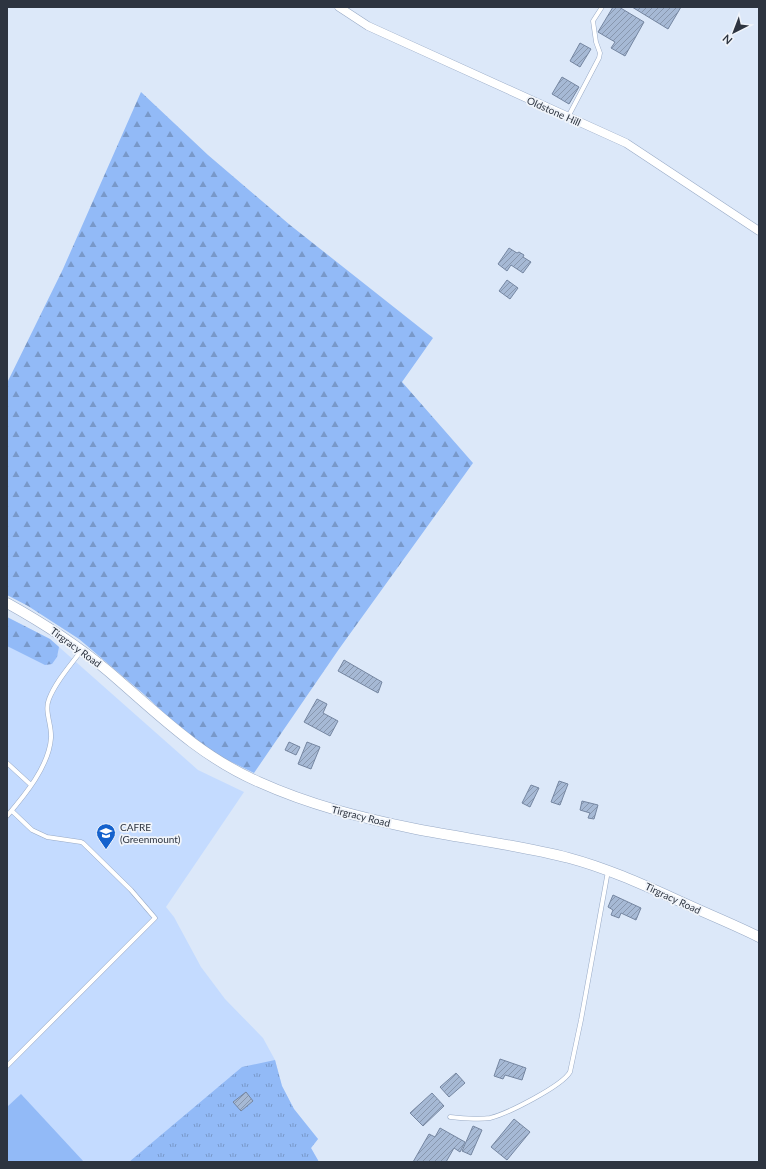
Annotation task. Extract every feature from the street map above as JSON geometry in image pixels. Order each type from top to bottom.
[{"type":"street","name":"Oldstone Hill","points":[[339,7],[368,26],[626,143],[759,231]]},
{"type":"street","name":"Tirgracy Road","points":[[7,603],[42,622],[82,650],[159,717],[208,755],[236,772],[321,806],[549,853],[608,870],[759,937]]},
{"type":"lane","points":[[568,117],[599,58],[600,53],[596,42],[593,21],[602,7]]},
{"type":"lane","points":[[7,816],[42,769],[48,755],[52,737],[48,700],[56,686],[82,650]]},
{"type":"lane","points":[[7,763],[31,785]]},
{"type":"lane","points":[[7,1066],[155,918],[131,890],[83,843],[47,838],[32,830],[12,811]]},
{"type":"lane","points":[[450,1117],[474,1119],[489,1118],[501,1114],[535,1097],[568,1076],[581,1020],[608,870]]},
{"type":"shaded area","name":"CAFRE (Greenmount)","points":[[7,617],[50,639],[198,770],[244,792],[166,907],[174,917],[201,967],[225,999],[263,1038],[275,1060],[282,1086],[294,1109],[318,1139],[311,1148],[319,1162],[7,1162]]},
{"type":"green space","points":[[141,92],[208,155],[290,225],[433,338],[402,382],[473,463],[339,649],[254,773],[217,755],[181,729],[146,696],[79,639],[28,606],[7,595],[7,383],[63,269]]},
{"type":"green space","points":[[7,617],[50,639],[59,647],[57,657],[52,664],[45,665],[7,646]]},
{"type":"green space","points":[[275,1060],[282,1086],[294,1109],[318,1139],[311,1148],[319,1162],[129,1162],[242,1067]]},
{"type":"green space","points":[[21,1094],[84,1162],[7,1162],[7,1107]]},
{"type":"building","points":[[613,7],[619,7],[644,22],[625,56],[611,48],[615,42],[598,32]]},
{"type":"building","points":[[632,7],[681,7],[668,29]]},
{"type":"building","points":[[580,43],[591,49],[580,67],[570,61]]},
{"type":"building","points":[[562,77],[579,87],[569,104],[552,94]]},
{"type":"building","points":[[509,248],[524,255],[523,257],[531,262],[523,273],[511,265],[507,271],[498,264]]},
{"type":"building","points":[[507,280],[518,288],[510,299],[499,291]]},
{"type":"building","points":[[344,660],[382,682],[378,693],[338,671]]},
{"type":"building","points":[[317,699],[327,704],[323,713],[338,721],[330,736],[304,722]]},
{"type":"building","points":[[289,742],[300,747],[296,755],[285,750]]},
{"type":"building","points":[[307,742],[320,747],[311,769],[298,764]]},
{"type":"building","points":[[559,781],[568,784],[560,805],[551,802]]},
{"type":"building","points":[[531,785],[539,788],[530,807],[522,803]]},
{"type":"building","points":[[582,801],[598,805],[594,819],[588,818],[590,813],[580,810]]},
{"type":"building","points":[[613,895],[641,908],[636,920],[621,913],[619,918],[611,915],[613,910],[608,907]]},
{"type":"building","points":[[500,1059],[526,1068],[522,1080],[505,1075],[503,1079],[494,1076]]},
{"type":"building","points":[[456,1073],[465,1083],[449,1097],[440,1087]]},
{"type":"building","points":[[246,1092],[253,1101],[241,1111],[233,1102]]},
{"type":"building","points":[[432,1093],[444,1106],[423,1126],[410,1113]]},
{"type":"building","points":[[514,1119],[530,1132],[507,1160],[491,1147]]},
{"type":"building","points":[[473,1126],[482,1130],[471,1155],[462,1151]]},
{"type":"building","points":[[440,1128],[465,1142],[460,1152],[454,1148],[446,1162],[413,1162],[429,1134],[435,1137]]},
{"type":"place","name":"CAFRE (Greenmount)","points":[[106,850]]}]
